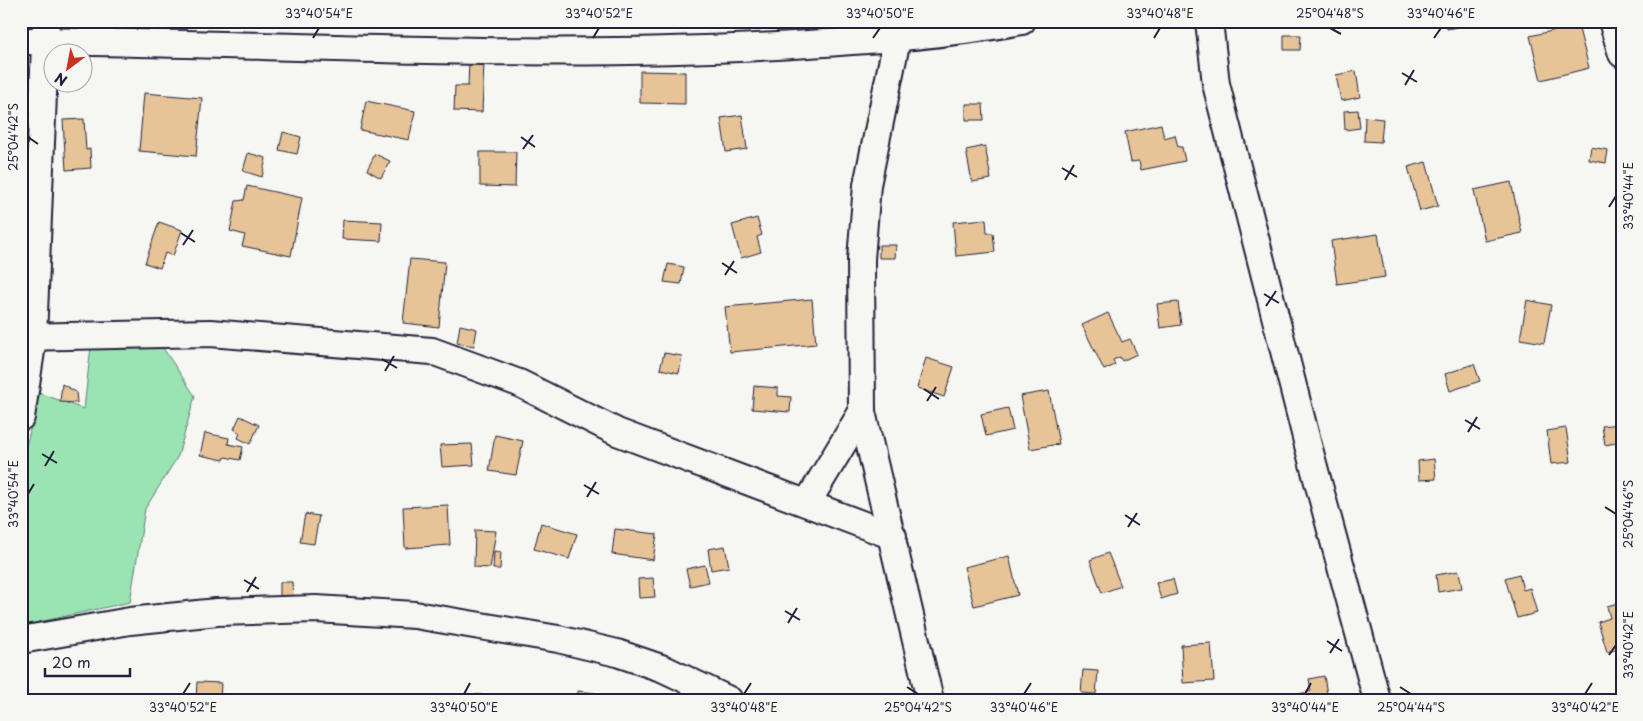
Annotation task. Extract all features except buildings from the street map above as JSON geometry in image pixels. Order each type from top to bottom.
[{"type":"street","points":[[21,417],[27,338],[37,34],[405,51],[678,52],[898,30],[1022,21]]},
{"type":"street","points":[[1209,21],[1216,84],[1308,445],[1377,700]]},
{"type":"street","points":[[1612,21],[1622,54]]},
{"type":"street","points":[[898,30],[867,185],[861,259],[862,412],[893,536],[930,700]]},
{"type":"street","points":[[27,338],[210,333],[432,351],[519,383],[617,432],[893,536]]},
{"type":"street","points":[[807,503],[862,412]]},
{"type":"street","points":[[21,640],[130,621],[217,612],[316,609],[415,615],[558,639],[617,653],[664,670],[729,700]]},
{"type":"green space","points":[[159,342],[195,396],[178,456],[145,509],[130,602],[21,626],[21,467],[39,393],[84,409],[91,346]]}]
